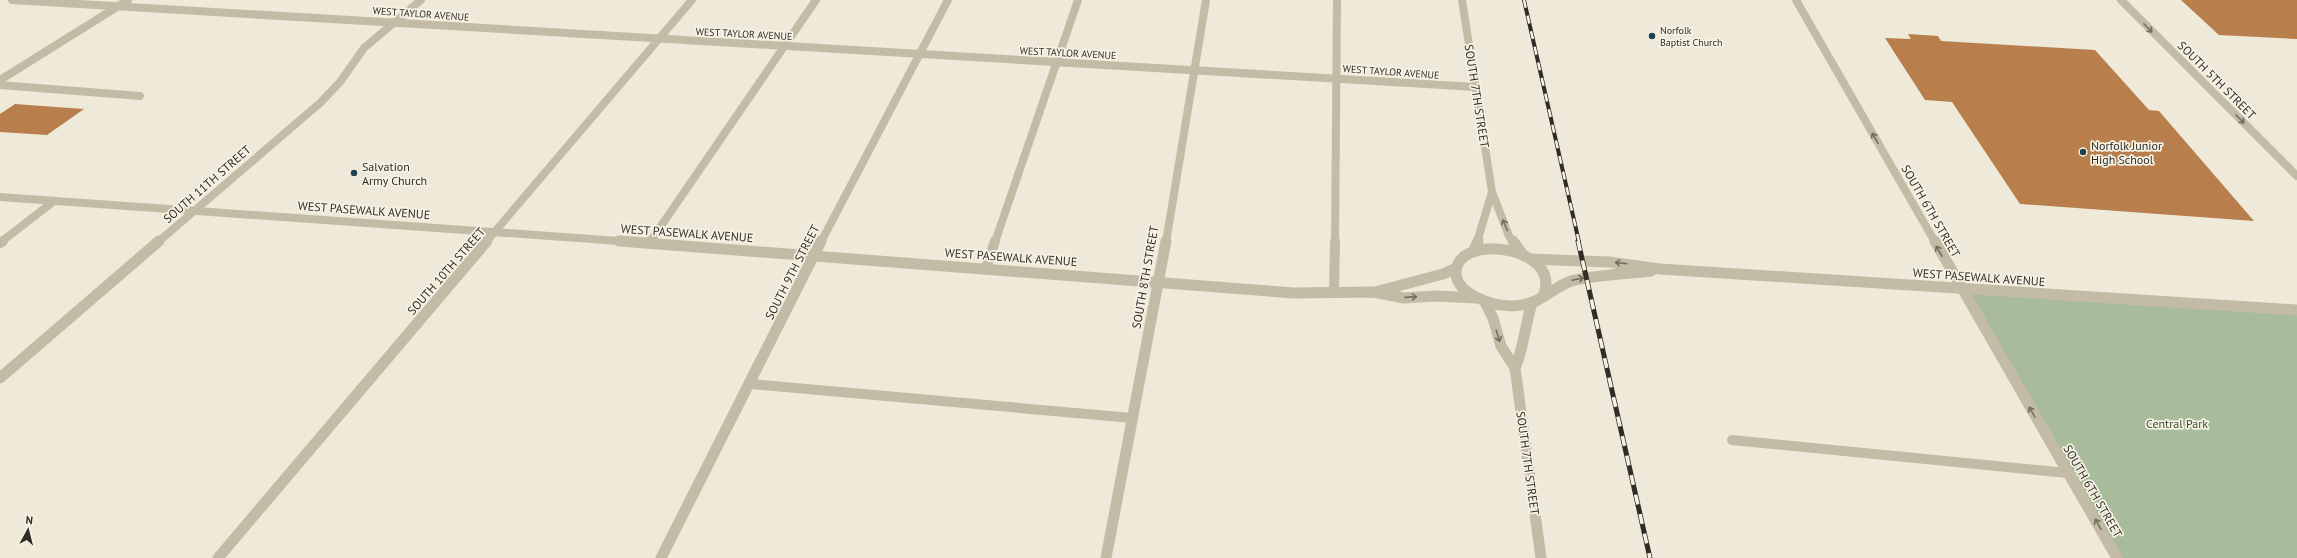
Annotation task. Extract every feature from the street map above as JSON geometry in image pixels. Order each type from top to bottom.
[{"type":"street","name":"WEST TAYLOR AVENUE","points":[[12,0],[1476,88]]},
{"type":"street","points":[[0,80],[128,0]]},
{"type":"street","name":"SOUTH 11TH STREET","points":[[0,378],[320,103],[340,82],[364,48],[421,0]]},
{"type":"street","name":"SOUTH 10TH STREET","points":[[218,558],[692,0]]},
{"type":"street","name":"SOUTH 9TH STREET","points":[[661,558],[814,255],[948,0]]},
{"type":"street","name":"SOUTH 8TH STREET","points":[[1106,558],[1158,281],[1206,0]]},
{"type":"street","name":"SOUTH 7TH STREET","points":[[1462,0],[1492,192],[1509,236],[1527,257]]},
{"type":"street","name":"SOUTH 6TH STREET","points":[[1796,0],[2117,558]]},
{"type":"street","name":"SOUTH 5TH STREET","points":[[2121,0],[2297,176]]},
{"type":"street","name":"SOUTH 7TH STREET","points":[[1473,252],[1482,231],[1492,192]]},
{"type":"street","name":"WEST PASEWALK AVENUE","points":[[0,197],[814,255],[1158,281],[1294,293],[1373,292],[1404,298],[1436,296],[1481,300]]},
{"type":"street","points":[[1498,249],[1527,257],[1543,270],[1548,279],[1548,288],[1543,296],[1532,303],[1510,307],[1481,300],[1462,286],[1456,277],[1456,268],[1465,256],[1473,252],[1498,249]]},
{"type":"street","name":"WEST PASEWALK AVENUE","points":[[1527,257],[1609,262],[1660,269],[2297,310]]},
{"type":"street","name":"WEST PASEWALK AVENUE","points":[[1373,292],[1443,274],[1456,268]]},
{"type":"street","name":"WEST PASEWALK AVENUE","points":[[1543,296],[1565,283],[1575,280],[1660,269]]},
{"type":"street","name":"SOUTH 7TH STREET","points":[[1481,300],[1492,318],[1501,346],[1515,368],[1541,558]]},
{"type":"street","points":[[1515,368],[1523,349],[1526,321],[1532,303]]},
{"type":"lane","points":[[649,243],[816,0]]},
{"type":"lane","points":[[986,268],[1055,62],[1078,0]]},
{"type":"lane","points":[[1334,293],[1337,0]]},
{"type":"lane","points":[[0,85],[140,96]]},
{"type":"lane","points":[[0,243],[54,201]]},
{"type":"lane","points":[[750,384],[1132,418]]},
{"type":"lane","points":[[1732,440],[2068,473]]},
{"type":"green space","name":"Central Park","points":[[1961,289],[2297,310],[2297,558],[2117,558]]},
{"type":"building","points":[[2181,0],[2297,0],[2297,39],[2219,35]]},
{"type":"building","points":[[1908,34],[1938,36],[1941,41],[2095,50],[2149,110],[2159,111],[2254,221],[2020,204],[1952,102],[1925,100],[1885,38],[1911,39]]},
{"type":"building","points":[[15,104],[84,109],[47,135],[0,132],[0,114]]},
{"type":"railway","points":[[1524,0],[1579,242]]},
{"type":"railway","points":[[1578,241],[1650,558]]},
{"type":"place","name":"Norfolk Baptist Church","points":[[1652,36]]},
{"type":"place","name":"Norfolk Junior High School","points":[[2083,152]]},
{"type":"place","name":"Salvation Army Church","points":[[354,173]]}]
